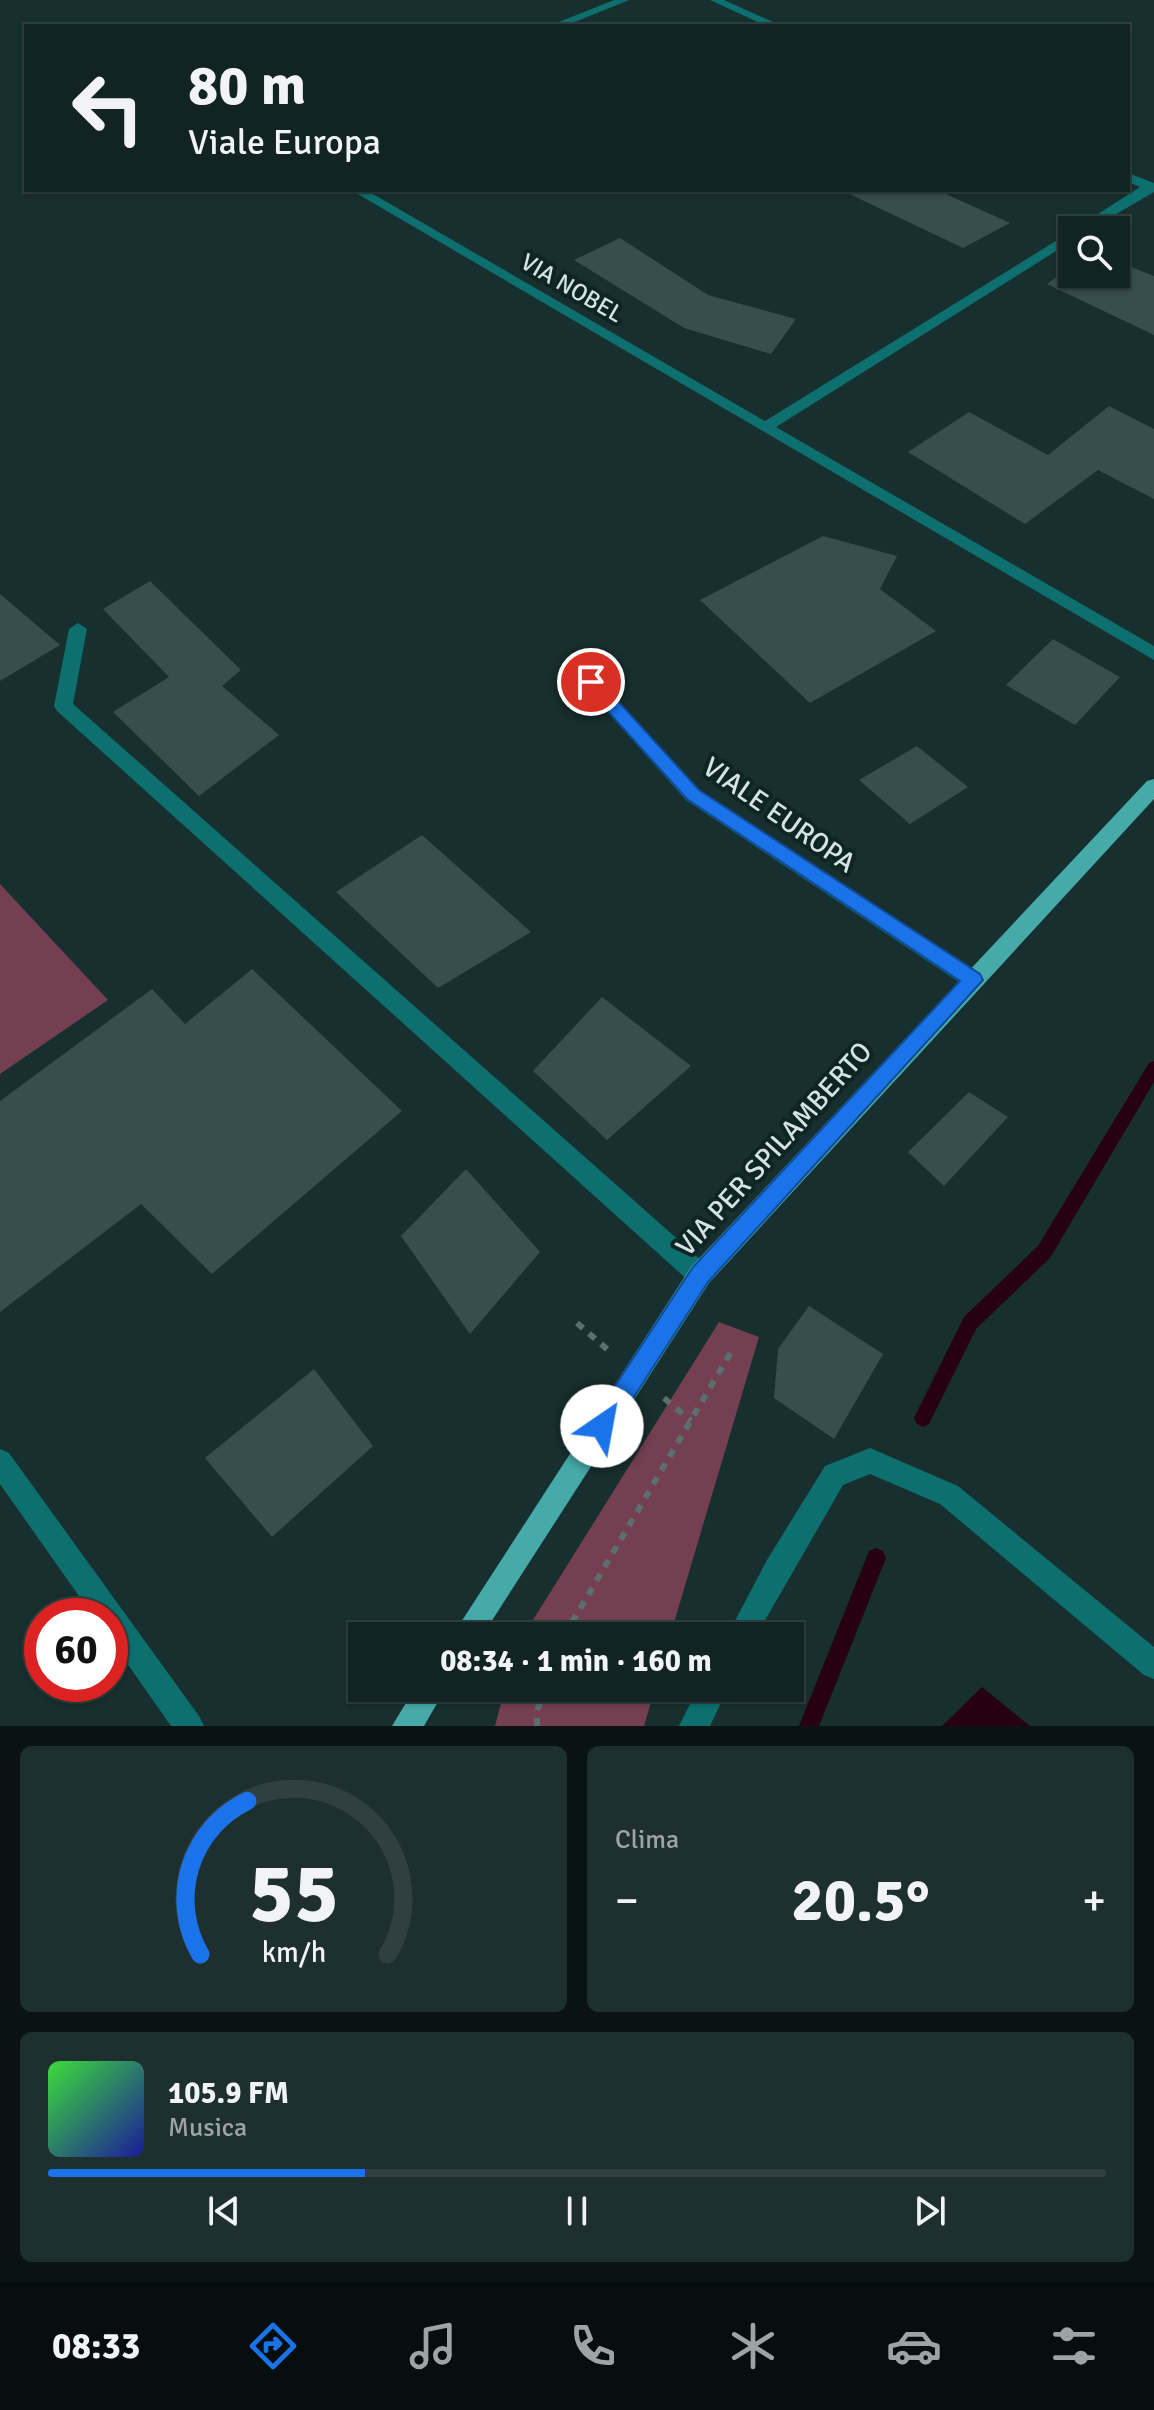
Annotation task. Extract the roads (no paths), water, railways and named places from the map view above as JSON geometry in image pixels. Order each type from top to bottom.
[{"type":"main road","name":"VIA PER SPILAMBERTO","points":[[475,1622],[700,1275],[1154,786]]},
{"type":"main road","points":[[407,1726],[423,1702]]},
{"type":"street","points":[[560,24],[624,0]]},
{"type":"street","points":[[715,0],[771,24]]},
{"type":"street","points":[[1130,178],[1152,187]]},
{"type":"street","points":[[1103,216],[1152,187]]},
{"type":"street","name":"VIA NOBEL","points":[[360,192],[1154,654]]},
{"type":"street","points":[[764,428],[1058,244]]},
{"type":"street","points":[[78,629],[63,706],[700,1275]]},
{"type":"street","name":"VIALE EUROPA","points":[[577,667],[693,795],[973,980]]},
{"type":"street","points":[[749,1622],[834,1475],[870,1461],[949,1495],[1154,1665]]},
{"type":"street","points":[[0,1462],[189,1726]]},
{"type":"street","points":[[694,1726],[707,1702]]},
{"type":"waterway","points":[[923,1418],[970,1323],[1044,1252],[1154,1068]]},
{"type":"waterway","points":[[809,1726],[876,1558]]}]
